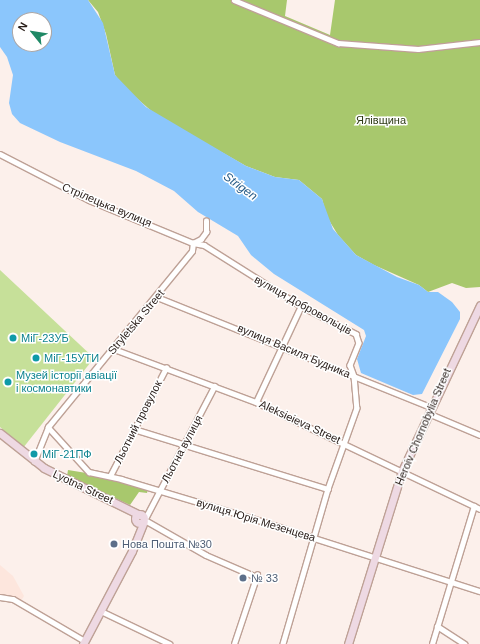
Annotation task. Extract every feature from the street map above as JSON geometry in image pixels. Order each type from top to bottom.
[{"type":"main road","name":"Heroiv Chornobylia Street","points":[[348,644],[402,471],[429,410],[480,305]]},
{"type":"main road","name":"Lyotna Street","points":[[0,433],[34,462],[132,512],[140,519]]},
{"type":"main road","name":"Льотна вулиця","points":[[84,642],[132,551],[138,532],[140,519]]},
{"type":"street","points":[[234,0],[338,43],[418,49],[480,42]]},
{"type":"street","name":"Стрілецька вулиця","points":[[0,154],[89,200],[193,243]]},
{"type":"street","name":"Stryletska Street","points":[[34,462],[48,427],[157,297],[192,251],[193,243],[201,240],[206,232],[206,221]]},
{"type":"street","name":"вулиця Добровольців","points":[[193,243],[204,245],[301,306],[356,334],[359,343],[350,365],[354,376],[357,408],[343,443],[328,489],[283,644]]},
{"type":"street","name":"вулиця Василя Будника","points":[[157,297],[354,376],[480,435]]},
{"type":"street","points":[[256,402],[301,306]]},
{"type":"street","name":"Aleksieieva Street","points":[[114,349],[256,402],[480,509]]},
{"type":"street","name":"Льотний провулок","points":[[110,476],[166,368]]},
{"type":"street","name":"Льотна вулиця","points":[[140,519],[149,511],[215,386]]},
{"type":"street","name":"вулиця Юрія Мезенцева","points":[[48,427],[89,472],[110,476],[314,537],[480,591]]},
{"type":"street","points":[[134,429],[184,446],[328,489]]},
{"type":"street","points":[[432,644],[474,506]]},
{"type":"street","points":[[140,519],[206,555],[254,575],[234,644]]},
{"type":"street","points":[[0,597],[13,599],[84,642]]},
{"type":"street","points":[[100,611],[170,644]]},
{"type":"street","points":[[437,626],[465,644]]},
{"type":"shaded area","points":[[0,565],[13,576],[24,596],[21,601],[0,598]]},
{"type":"green space","name":"Ялівщина","points":[[88,0],[287,0],[285,16],[330,35],[335,0],[480,0],[480,287],[466,288],[452,283],[428,292],[419,285],[374,265],[356,255],[338,235],[327,217],[322,199],[299,180],[275,177],[246,166],[156,115],[125,88],[115,75],[106,34],[98,12]]},
{"type":"green space","points":[[0,270],[94,358],[23,448],[0,427]]},
{"type":"green space","points":[[68,470],[111,477],[148,489],[147,493],[139,492],[130,505],[67,476]]},
{"type":"water","name":"Strigen","points":[[0,0],[88,0],[103,23],[115,75],[146,107],[246,166],[275,177],[299,180],[322,199],[333,229],[356,255],[397,277],[419,285],[428,292],[438,292],[452,302],[460,312],[460,319],[422,394],[413,395],[361,373],[357,359],[366,336],[364,330],[274,274],[251,255],[238,236],[198,212],[174,191],[136,171],[60,142],[20,123],[12,114],[9,103],[13,75],[7,57],[0,47]]},
{"type":"place","name":"МіГ-23УБ","points":[[13,338]]},
{"type":"place","name":"МіГ-15УТИ","points":[[36,358]]},
{"type":"place","name":"Музей історії авіації і космонавтики","points":[[8,382]]},
{"type":"place","name":"МіГ-21ПФ","points":[[34,454]]},
{"type":"place","name":"Нова Пошта №30","points":[[114,544]]},
{"type":"place","name":"№ 33","points":[[243,578]]}]
